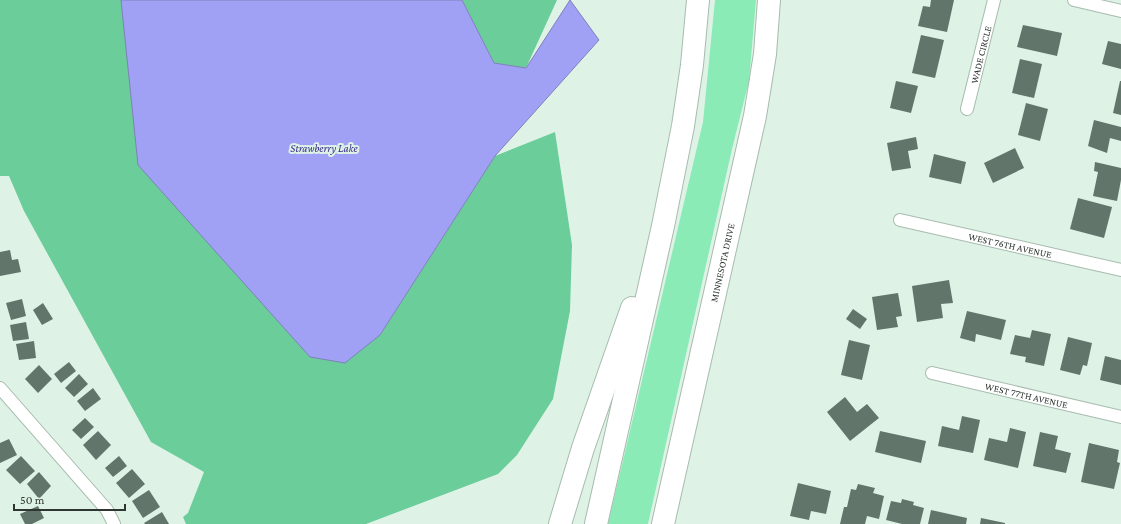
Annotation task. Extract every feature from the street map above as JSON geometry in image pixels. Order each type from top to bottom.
[{"type":"highway","points":[[596,524],[663,226],[683,126],[692,65],[698,0]]},
{"type":"highway","name":"MINNESOTA DRIVE","points":[[663,524],[755,116],[765,54],[769,0]]},
{"type":"highway","points":[[560,524],[583,448],[663,226]]},
{"type":"street","name":"WADE CIRCLE","points":[[967,109],[994,0]]},
{"type":"street","points":[[1074,0],[1121,11]]},
{"type":"street","name":"WEST 76TH AVENUE","points":[[900,220],[1121,270]]},
{"type":"street","name":"WEST 77TH AVENUE","points":[[932,373],[1121,417]]},
{"type":"street","points":[[0,388],[107,510],[114,524]]},
{"type":"green space","points":[[0,0],[125,0],[380,335],[495,156],[555,132],[572,245],[570,311],[553,399],[517,455],[498,474],[366,524],[186,524],[183,517],[188,513],[204,472],[151,442],[24,211],[9,176],[0,176]]},
{"type":"green space","points":[[462,0],[557,0],[526,68],[494,63]]},
{"type":"green space","points":[[715,0],[756,0],[749,81],[732,149],[648,524],[608,524],[703,122]]},
{"type":"water","name":"Strawberry Lake","points":[[121,0],[462,0],[494,63],[526,68],[570,0],[599,40],[495,156],[380,335],[345,363],[310,357],[138,165]]},
{"type":"building","points":[[931,0],[954,0],[947,32],[918,26],[923,6],[930,7]]},
{"type":"building","points":[[1023,25],[1062,33],[1057,56],[1017,47]]},
{"type":"building","points":[[921,35],[944,40],[935,78],[912,73]]},
{"type":"building","points":[[1108,41],[1121,44],[1121,69],[1102,64]]},
{"type":"building","points":[[1020,59],[1042,64],[1034,98],[1012,93]]},
{"type":"building","points":[[896,81],[918,86],[911,113],[890,108]]},
{"type":"building","points":[[1121,81],[1121,115],[1113,113]]},
{"type":"building","points":[[1026,103],[1048,109],[1040,141],[1018,135]]},
{"type":"building","points":[[1094,120],[1121,127],[1121,141],[1110,138],[1107,153],[1088,146]]},
{"type":"building","points":[[916,137],[918,149],[908,151],[911,168],[892,171],[887,143]]},
{"type":"building","points":[[1015,148],[1024,168],[993,183],[984,163]]},
{"type":"building","points":[[934,154],[966,162],[961,184],[929,177]]},
{"type":"building","points":[[1095,162],[1121,168],[1121,180],[1117,201],[1093,196],[1098,172],[1094,171]]},
{"type":"building","points":[[1078,198],[1112,207],[1104,238],[1070,229]]},
{"type":"building","points":[[10,250],[12,260],[18,259],[21,272],[0,276],[0,252]]},
{"type":"building","points":[[949,280],[953,303],[941,304],[943,318],[917,322],[912,286]]},
{"type":"building","points":[[898,293],[902,316],[896,317],[898,327],[877,330],[872,297]]},
{"type":"building","points":[[22,299],[26,316],[11,320],[6,303]]},
{"type":"building","points":[[43,303],[53,319],[42,325],[33,310]]},
{"type":"building","points":[[853,309],[867,319],[860,329],[846,319]]},
{"type":"building","points":[[967,311],[1006,320],[1001,340],[976,334],[975,342],[960,338]]},
{"type":"building","points":[[26,322],[29,339],[13,341],[10,325]]},
{"type":"building","points":[[1032,330],[1051,334],[1044,366],[1025,362],[1026,357],[1010,354],[1015,335],[1030,338]]},
{"type":"building","points":[[1068,337],[1092,343],[1087,366],[1083,365],[1080,375],[1060,370]]},
{"type":"building","points":[[849,340],[870,345],[862,380],[841,375]]},
{"type":"building","points":[[34,341],[36,358],[19,360],[16,344]]},
{"type":"building","points":[[1105,356],[1121,360],[1121,385],[1100,380]]},
{"type":"building","points":[[69,362],[76,371],[61,383],[54,374]]},
{"type":"building","points":[[39,365],[52,379],[38,393],[25,379]]},
{"type":"building","points":[[79,374],[88,384],[74,397],[65,388]]},
{"type":"building","points":[[93,388],[101,399],[85,411],[77,401]]},
{"type":"building","points":[[845,397],[857,412],[867,404],[879,418],[850,441],[827,412]]},
{"type":"building","points":[[962,416],[980,420],[973,453],[938,446],[942,426],[959,430]]},
{"type":"building","points":[[85,418],[94,427],[81,439],[72,430]]},
{"type":"building","points":[[1010,428],[1026,432],[1018,468],[984,460],[989,438],[1007,442]]},
{"type":"building","points":[[98,431],[111,445],[96,460],[83,445]]},
{"type":"building","points":[[880,431],[926,441],[921,463],[875,452]]},
{"type":"building","points":[[1040,432],[1058,436],[1055,449],[1071,453],[1066,473],[1033,466]]},
{"type":"building","points":[[9,439],[17,455],[0,463],[0,443]]},
{"type":"building","points":[[1089,443],[1119,450],[1117,462],[1120,463],[1114,489],[1081,482]]},
{"type":"building","points":[[21,456],[35,471],[20,484],[6,470]]},
{"type":"building","points":[[119,456],[127,466],[113,477],[105,468]]},
{"type":"building","points":[[132,469],[145,484],[129,498],[116,483]]},
{"type":"building","points":[[39,472],[51,486],[39,499],[27,484]]},
{"type":"building","points":[[798,483],[831,491],[826,514],[811,511],[809,520],[790,516]]},
{"type":"building","points":[[858,484],[875,488],[873,493],[884,496],[879,519],[867,516],[865,524],[840,524],[844,507],[847,507],[851,489],[856,490]]},
{"type":"building","points":[[149,490],[160,507],[143,518],[132,501]]},
{"type":"building","points":[[902,499],[914,502],[913,505],[924,508],[920,524],[902,524],[886,520],[891,501],[901,503]]},
{"type":"building","points":[[38,506],[44,518],[32,524],[25,524],[20,514]]},
{"type":"building","points":[[931,510],[967,518],[966,524],[928,524]]},
{"type":"building","points":[[162,512],[169,524],[144,523]]},
{"type":"building","points":[[981,518],[1005,523],[1005,524],[980,524]]}]
